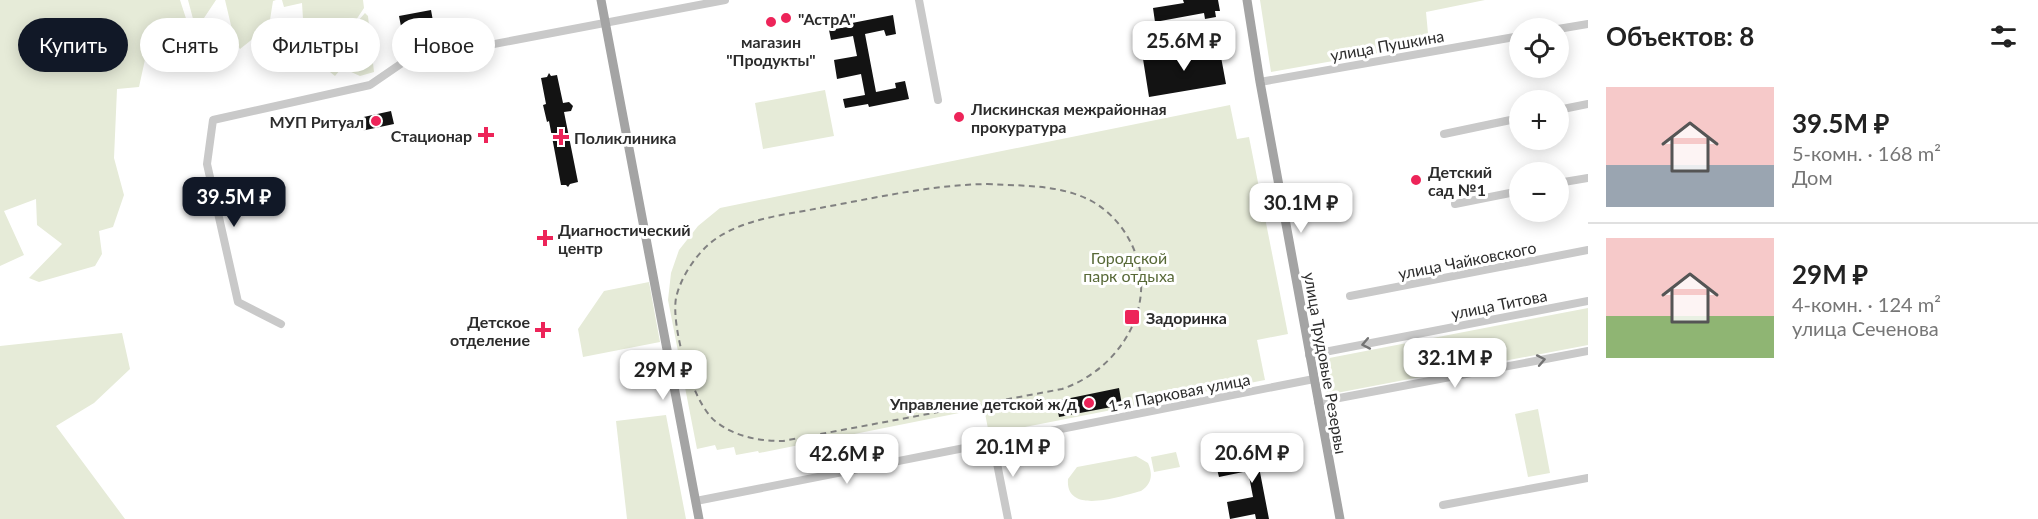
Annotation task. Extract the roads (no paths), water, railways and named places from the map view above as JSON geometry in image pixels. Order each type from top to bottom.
[{"type":"main road","points":[[601,0],[699,519]]},
{"type":"main road","name":"улица Трудовые Резервы","points":[[1247,0],[1340,519]]},
{"type":"street","points":[[281,324],[238,302],[207,164],[213,120],[370,85],[405,61],[724,0]]},
{"type":"street","points":[[919,0],[938,99]]},
{"type":"street","points":[[1569,27],[1588,24]]},
{"type":"street","name":"улица Пушкина","points":[[1260,82],[1509,38]]},
{"type":"street","points":[[1569,108],[1588,104]]},
{"type":"street","points":[[1444,134],[1509,120]]},
{"type":"street","points":[[1569,181],[1588,177]]},
{"type":"street","points":[[1455,204],[1509,193]]},
{"type":"street","name":"улица Чайковского","points":[[1350,296],[1588,250]]},
{"type":"street","name":"улица Титова","points":[[1309,355],[1588,301]]},
{"type":"street","points":[[1318,402],[1588,351]]},
{"type":"street","name":"1-я Парковая улица","points":[[696,501],[1314,380]]},
{"type":"street","points":[[993,443],[1007,519]]},
{"type":"street","points":[[1443,505],[1588,478]]},
{"type":"railway","points":[[987,184],[1042,187],[1070,192],[1101,207],[1124,231],[1139,266],[1141,288],[1138,310],[1130,331],[1118,350],[1102,366],[1062,389],[783,441],[756,439],[731,431],[715,421],[698,398],[691,381],[680,345],[675,311],[676,298],[682,280],[699,255],[713,241],[745,224],[771,217],[906,192],[987,184]]},
{"type":"place","name":"\"АстрА\"","points":[[786,18]]},
{"type":"place","name":"магазин \"Продукты\"","points":[[771,22]]},
{"type":"place","name":"Лискинская межрайонная прокуратура","points":[[959,117]]},
{"type":"place","name":"МУП Ритуал","points":[[376,121]]},
{"type":"place","name":"Стационар","points":[[486,135]]},
{"type":"place","name":"Поликлиника","points":[[561,137]]},
{"type":"place","name":"Детский сад №1","points":[[1416,180]]},
{"type":"place","name":"Диагностический центр","points":[[545,238]]},
{"type":"place","name":"Задоринка","points":[[1132,317]]},
{"type":"place","name":"Детское отделение","points":[[543,330]]},
{"type":"place","name":"Управление детской ж/д","points":[[1089,403]]},
{"type":"park label","name":"Городской парк отдыха","points":[[1129,266]]}]
